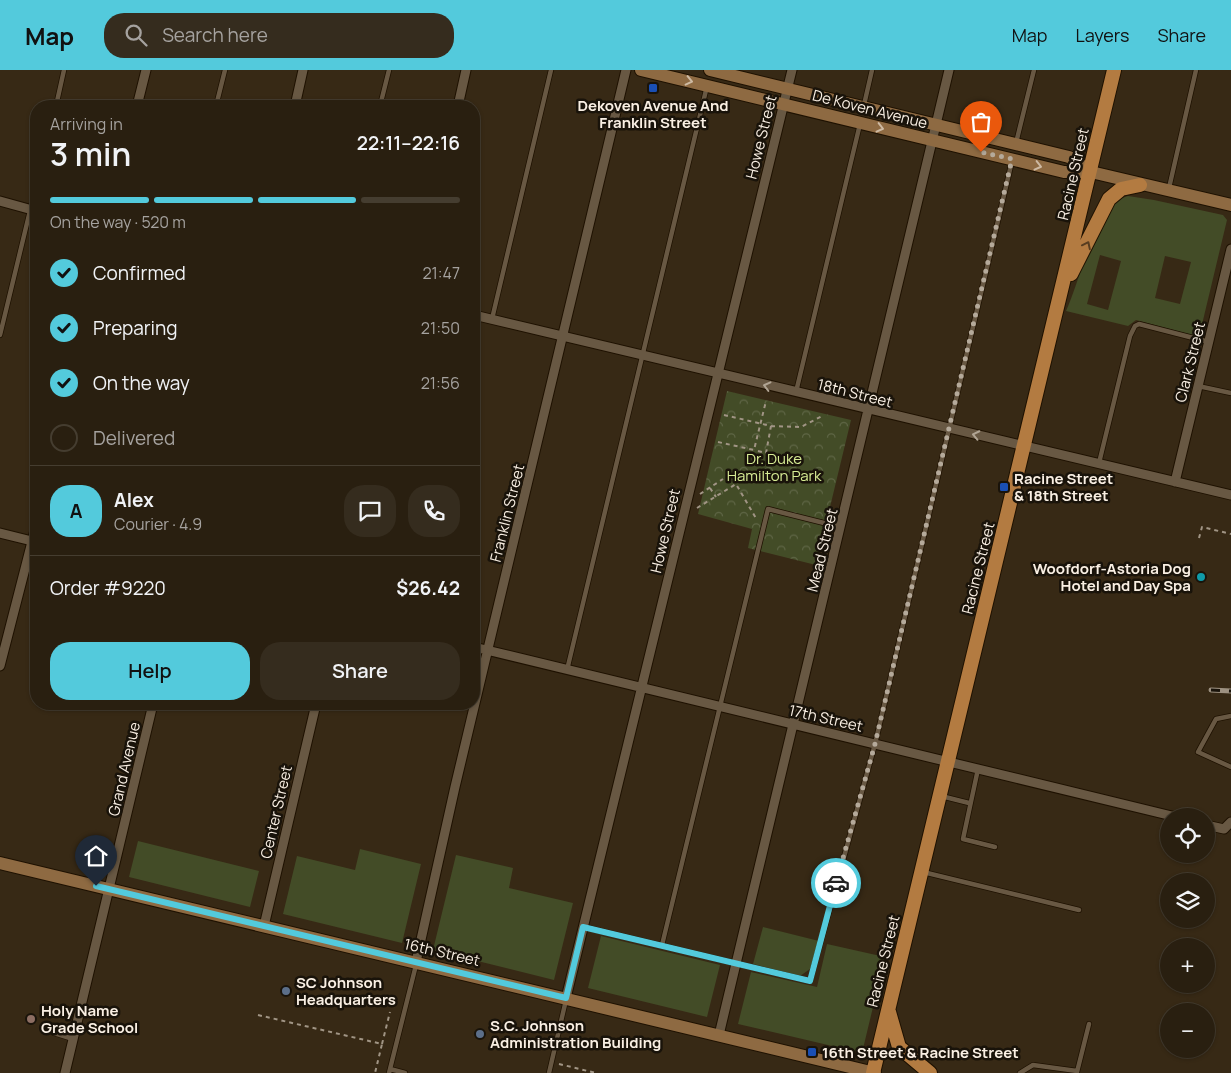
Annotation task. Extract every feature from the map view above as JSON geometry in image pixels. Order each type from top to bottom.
[{"type":"main road","name":"Racine Street","points":[[874,1073],[939,795],[1064,287],[1114,70]]},
{"type":"main road","points":[[1064,287],[1109,199],[1121,190],[1140,185]]},
{"type":"main road","points":[[888,1008],[899,1047],[930,1073]]},
{"type":"street","points":[[138,100],[146,70]]},
{"type":"street","points":[[296,100],[303,70]]},
{"type":"street","points":[[459,100],[466,70]]},
{"type":"street","name":"Franklin Street","points":[[480,685],[626,70]]},
{"type":"street","name":"De Koven Avenue","points":[[641,70],[1064,172],[1091,172],[1231,205]]},
{"type":"street","name":"De Koven Avenue","points":[[711,70],[1069,156],[1091,172]]},
{"type":"street","name":"Howe Street","points":[[566,998],[716,373],[792,70]]},
{"type":"street","name":"Mead Street","points":[[719,1035],[949,70]]},
{"type":"street","points":[[0,201],[30,209]]},
{"type":"street","name":"Clark Street","points":[[1174,482],[1231,250]]},
{"type":"street","name":"18th Street","points":[[480,316],[869,411],[1024,445],[1231,495]]},
{"type":"street","points":[[0,533],[30,541]]},
{"type":"street","points":[[0,666],[30,557]]},
{"type":"street","name":"17th Street","points":[[480,648],[1160,813]]},
{"type":"street","name":"Grand Avenue","points":[[65,1073],[152,710]]},
{"type":"street","name":"Center Street","points":[[264,926],[315,710]]},
{"type":"street","name":"Franklin Street","points":[[416,962],[474,710]]},
{"type":"street","points":[[1227,830],[1231,822]]},
{"type":"street","name":"16th Street","points":[[0,864],[874,1073]]},
{"type":"lane","points":[[57,100],[64,70]]},
{"type":"lane","points":[[218,100],[225,70]]},
{"type":"lane","points":[[381,100],[388,70]]},
{"type":"lane","points":[[492,319],[551,70]]},
{"type":"lane","points":[[863,106],[872,70]]},
{"type":"lane","points":[[1016,144],[1034,70]]},
{"type":"lane","points":[[1169,190],[1196,70]]},
{"type":"lane","points":[[567,670],[708,85]]},
{"type":"lane","points":[[796,393],[860,123]]},
{"type":"lane","points":[[583,927],[810,981],[875,744],[1012,159]]},
{"type":"lane","points":[[0,335],[30,225]]},
{"type":"lane","points":[[1099,463],[1130,336],[1135,326],[1139,324],[1209,342]]},
{"type":"lane","points":[[1198,386],[1231,393]]},
{"type":"lane","points":[[662,945],[768,509],[841,527]]},
{"type":"lane","points":[[1231,716],[1216,719],[1198,752],[1231,767]]},
{"type":"lane","points":[[978,769],[962,839],[996,847]]},
{"type":"lane","points":[[939,795],[969,803]]},
{"type":"lane","points":[[921,872],[1079,910]]},
{"type":"lane","points":[[405,1073],[390,1071],[416,962]]},
{"type":"lane","points":[[549,1073],[566,998]]},
{"type":"lane","points":[[1020,1073],[1033,1065],[1077,1072],[1088,1024]]},
{"type":"lane","points":[[54,1033],[73,1039]]},
{"type":"path","points":[[754,450],[766,401]]},
{"type":"path","points":[[724,415],[760,425],[801,427],[824,414]]},
{"type":"path","points":[[718,442],[766,453],[771,426]]},
{"type":"path","points":[[685,504],[723,479]]},
{"type":"path","points":[[682,517],[736,484],[763,531]]},
{"type":"path","points":[[710,488],[716,497]]},
{"type":"path","points":[[1199,538],[1202,527],[1231,534]]},
{"type":"path","points":[[375,1073],[390,1012]]},
{"type":"path","points":[[258,1015],[382,1044]]},
{"type":"path","points":[[551,1062],[596,1073]]},
{"type":"green space","points":[[1128,196],[1223,215],[1227,220],[1199,337],[1136,320],[1128,326],[1066,311],[1100,223],[1114,202]],"holes":[[[1100,255],[1121,261],[1108,310],[1087,304]],[[1165,256],[1191,262],[1180,304],[1155,298]]]},
{"type":"green space","name":"Dr. Duke Hamilton Park","points":[[727,391],[851,420],[816,565],[748,548],[752,529],[698,514]]},
{"type":"green space","points":[[138,841],[259,871],[250,907],[129,877]]},
{"type":"green space","points":[[360,849],[421,864],[402,943],[283,914],[297,856],[355,870]]},
{"type":"green space","points":[[456,855],[513,868],[509,888],[573,903],[554,980],[433,950]]},
{"type":"green space","points":[[763,927],[819,941],[810,969],[800,976],[753,964]]},
{"type":"green space","points":[[601,936],[720,965],[707,1017],[588,988]]},
{"type":"green space","points":[[827,944],[885,957],[862,1053],[738,1024],[751,972],[817,987]]},
{"type":"railway","points":[[1211,690],[1231,691]]},
{"type":"way so far","points":[[836,883],[875,744],[1012,159],[981,152]]},
{"type":"place","name":"Dekoven Avenue And Franklin Street","points":[[653,88]]},
{"type":"place","name":"Racine Street & 18th Street","points":[[1004,487]]},
{"type":"place","name":"Woofdorf-Astoria Dog Hotel and Day Spa","points":[[1201,577]]},
{"type":"place","name":"SC Johnson Headquarters","points":[[286,991]]},
{"type":"place","name":"Holy Name Grade School","points":[[31,1019]]},
{"type":"place","name":"S.C. Johnson Administration Building","points":[[480,1034]]},
{"type":"place","name":"16th Street & Racine Street","points":[[812,1052]]},
{"type":"route","points":[[96,886],[566,998],[583,927],[810,981],[836,883]]}]
